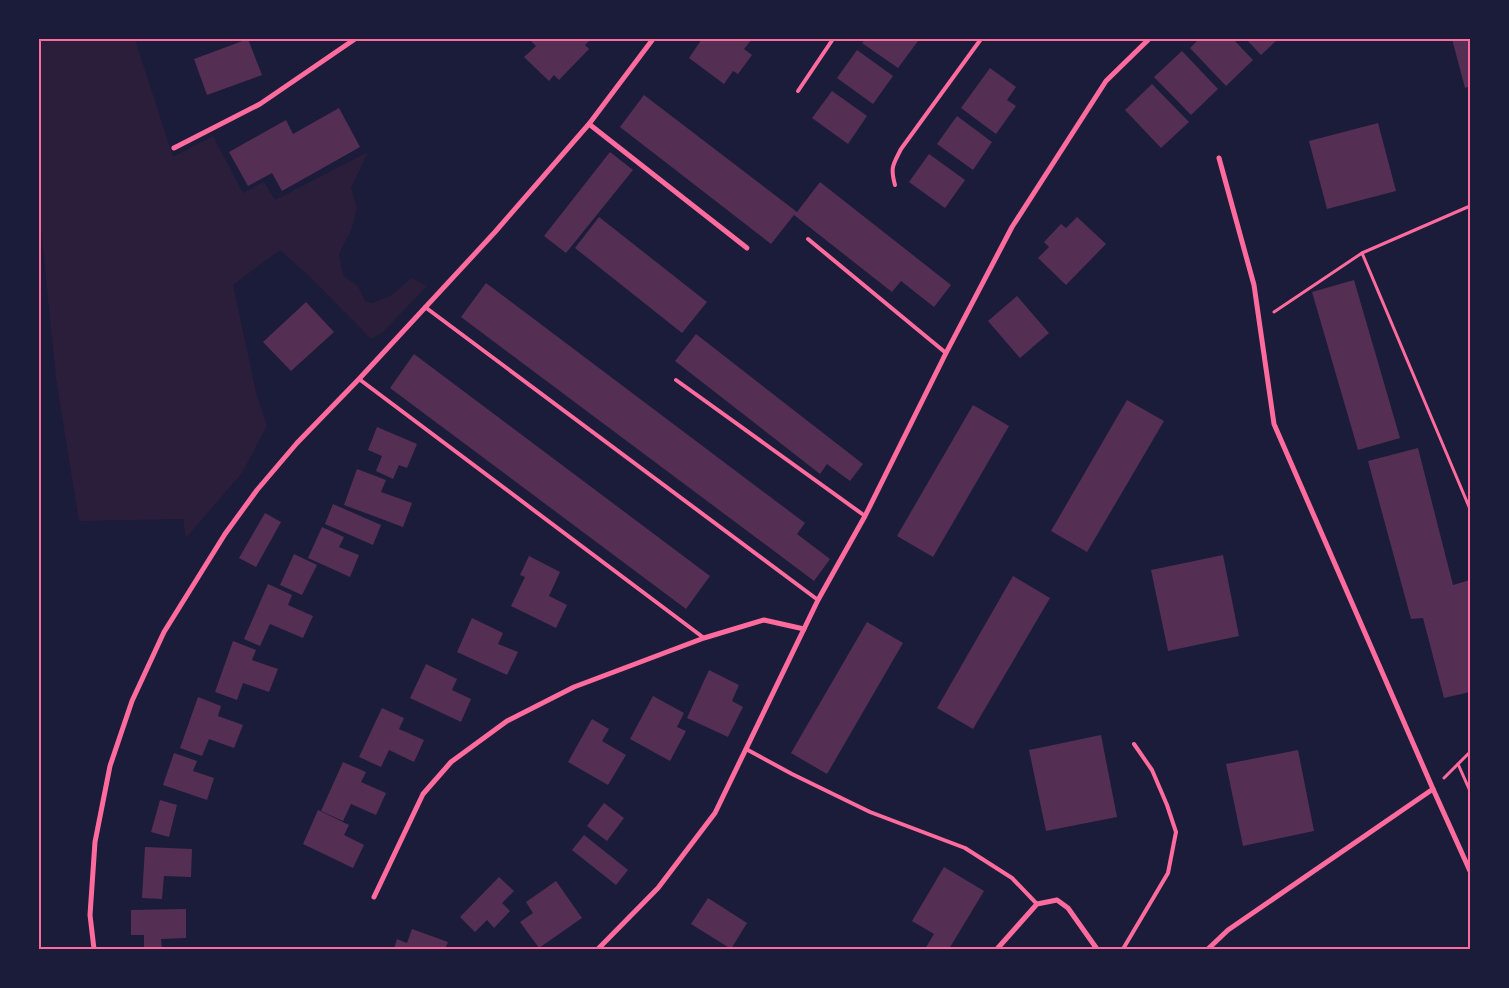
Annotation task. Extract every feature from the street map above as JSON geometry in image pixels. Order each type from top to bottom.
[{"type":"street","points":[[174,148],[260,104],[355,39]]},
{"type":"street","points":[[94,949],[90,916],[95,842],[110,766],[136,692],[164,632],[226,534],[257,490],[297,442],[359,379],[495,232],[589,124],[653,39]]},
{"type":"street","points":[[598,949],[658,888],[715,813],[818,600],[865,516],[946,353],[1012,227],[1106,81],[1149,39]]},
{"type":"street","points":[[589,124],[747,248]]},
{"type":"street","points":[[1220,158],[1254,285],[1274,424],[1470,871]]},
{"type":"street","points":[[374,897],[422,794],[451,762],[507,721],[574,687],[704,638],[764,620],[804,629]]},
{"type":"street","points":[[1208,949],[1228,930],[1433,789]]},
{"type":"street","points":[[997,949],[1037,904],[1057,900],[1068,908],[1098,949]]},
{"type":"lane","points":[[798,91],[833,39]]},
{"type":"lane","points":[[895,185],[892,173],[894,163],[901,149],[981,39]]},
{"type":"lane","points":[[808,239],[946,353]]},
{"type":"lane","points":[[425,307],[818,600]]},
{"type":"lane","points":[[359,379],[704,638]]},
{"type":"lane","points":[[676,380],[865,516]]},
{"type":"lane","points":[[1123,949],[1168,873],[1176,832],[1152,770],[1134,744]]},
{"type":"lane","points":[[746,749],[870,812],[966,848],[1012,878],[1037,904]]},
{"type":"path","points":[[1259,322],[1362,253],[1470,206]]},
{"type":"path","points":[[1362,253],[1470,509]]},
{"type":"path","points":[[1433,789],[1470,752]]},
{"type":"path","points":[[1458,764],[1470,791]]},
{"type":"shaded area","points":[[39,39],[135,39],[173,157],[213,136],[243,193],[264,182],[275,200],[368,152],[351,188],[357,208],[352,228],[339,254],[343,275],[358,286],[365,301],[373,303],[392,295],[411,278],[427,286],[382,333],[371,339],[311,278],[280,250],[233,285],[256,392],[267,426],[242,473],[186,538],[183,519],[79,521],[56,379],[39,209]]},
{"type":"building","points":[[248,39],[262,75],[207,95],[194,59]]},
{"type":"building","points":[[533,39],[591,39],[585,45],[589,49],[559,80],[554,75],[549,81],[524,57],[536,46],[531,41]]},
{"type":"building","points":[[702,39],[752,39],[744,49],[752,55],[738,74],[733,71],[724,84],[689,58]]},
{"type":"building","points":[[865,39],[915,39],[918,41],[898,68],[862,43]]},
{"type":"building","points":[[1199,39],[1233,39],[1253,60],[1226,86],[1190,48]]},
{"type":"building","points":[[1246,39],[1278,39],[1261,55]]},
{"type":"building","points":[[1452,39],[1470,39],[1470,86],[1465,88]]},
{"type":"building","points":[[857,50],[893,76],[873,104],[837,78]]},
{"type":"building","points":[[1182,51],[1218,89],[1191,115],[1154,77]]},
{"type":"building","points":[[990,68],[1016,87],[1007,100],[1016,106],[996,134],[961,108]]},
{"type":"building","points":[[1152,84],[1189,122],[1161,148],[1125,110]]},
{"type":"building","points":[[832,91],[867,116],[848,144],[812,118]]},
{"type":"building","points":[[644,95],[797,212],[820,182],[951,285],[934,307],[901,281],[892,292],[794,215],[771,244],[620,127]]},
{"type":"building","points":[[339,108],[360,147],[282,191],[272,173],[248,186],[229,152],[286,120],[293,134]]},
{"type":"building","points":[[957,116],[992,142],[973,170],[937,144]]},
{"type":"building","points":[[1378,123],[1396,191],[1327,209],[1309,141]]},
{"type":"building","points":[[610,152],[633,170],[566,253],[544,236]]},
{"type":"building","points":[[929,154],[965,180],[945,208],[909,182]]},
{"type":"building","points":[[599,217],[707,302],[682,333],[575,248]]},
{"type":"building","points":[[1077,217],[1106,244],[1066,285],[1038,258],[1049,247],[1044,242],[1061,224],[1066,228]]},
{"type":"building","points":[[1354,280],[1400,438],[1358,450],[1312,292]]},
{"type":"building","points":[[486,283],[805,523],[797,534],[830,559],[814,581],[461,317]]},
{"type":"building","points":[[1017,296],[1049,333],[1020,358],[988,321]]},
{"type":"building","points":[[306,302],[334,332],[291,371],[263,342]]},
{"type":"building","points":[[696,334],[863,464],[850,481],[827,464],[820,474],[675,361]]},
{"type":"building","points":[[414,354],[710,576],[686,609],[390,388]]},
{"type":"building","points":[[1127,400],[1164,421],[1087,552],[1051,531]]},
{"type":"building","points":[[973,405],[1009,426],[933,557],[897,536]]},
{"type":"building","points":[[377,427],[417,444],[407,468],[399,465],[393,479],[376,471],[382,456],[368,450]]},
{"type":"building","points":[[1418,448],[1453,585],[1470,580],[1470,692],[1444,698],[1423,618],[1411,619],[1368,461]]},
{"type":"building","points":[[357,469],[386,480],[381,492],[412,503],[403,527],[344,505]]},
{"type":"building","points":[[333,504],[381,525],[373,545],[325,524]]},
{"type":"building","points":[[265,513],[281,522],[256,567],[239,558]]},
{"type":"building","points":[[322,527],[344,537],[339,547],[359,555],[350,577],[308,558]]},
{"type":"building","points":[[294,554],[317,565],[302,595],[280,585]]},
{"type":"building","points":[[1223,555],[1239,636],[1168,651],[1151,570]]},
{"type":"building","points":[[529,556],[560,572],[549,596],[567,605],[556,628],[511,606],[525,577],[520,575]]},
{"type":"building","points":[[1013,576],[1050,598],[973,729],[937,708]]},
{"type":"building","points":[[268,584],[292,595],[288,605],[313,616],[303,638],[270,624],[260,646],[244,639]]},
{"type":"building","points":[[472,618],[503,633],[498,644],[518,652],[507,675],[457,652]]},
{"type":"building","points":[[867,622],[903,643],[827,774],[791,753]]},
{"type":"building","points":[[233,641],[256,650],[252,660],[278,669],[269,692],[243,683],[237,700],[215,692]]},
{"type":"building","points":[[426,664],[457,679],[452,690],[471,699],[461,722],[410,698]]},
{"type":"building","points":[[709,670],[739,685],[732,701],[743,707],[728,737],[687,718]]},
{"type":"building","points":[[653,696],[684,713],[677,727],[686,731],[670,761],[630,739]]},
{"type":"building","points":[[198,697],[221,706],[218,716],[243,725],[234,748],[209,739],[202,756],[180,748]]},
{"type":"building","points":[[382,708],[404,718],[399,729],[424,740],[414,762],[389,750],[381,767],[359,757]]},
{"type":"building","points":[[592,719],[609,729],[602,741],[626,755],[608,785],[568,762]]},
{"type":"building","points":[[1101,735],[1117,817],[1046,831],[1029,750]]},
{"type":"building","points":[[1298,750],[1314,831],[1243,846],[1226,764]]},
{"type":"building","points":[[174,753],[197,761],[193,771],[214,778],[207,800],[163,785]]},
{"type":"building","points":[[343,762],[366,772],[361,782],[386,793],[376,815],[351,804],[343,821],[321,811]]},
{"type":"building","points":[[160,800],[177,805],[169,837],[151,832]]},
{"type":"building","points":[[604,803],[624,818],[607,841],[587,826]]},
{"type":"building","points":[[318,810],[349,825],[344,835],[364,845],[353,868],[303,844]]},
{"type":"building","points":[[584,835],[628,870],[616,885],[572,850]]},
{"type":"building","points":[[145,847],[192,849],[191,877],[164,876],[162,899],[142,898]]},
{"type":"building","points":[[944,867],[984,891],[949,949],[925,949],[934,934],[912,921]]},
{"type":"building","points":[[499,877],[514,891],[502,903],[510,911],[494,928],[487,920],[475,932],[460,917]]},
{"type":"building","points":[[556,881],[582,918],[539,948],[520,922],[533,913],[526,902]]},
{"type":"building","points":[[708,898],[747,923],[731,949],[691,924]]},
{"type":"building","points":[[186,909],[186,938],[161,939],[162,949],[144,949],[144,935],[131,935],[131,910]]},
{"type":"building","points":[[412,929],[448,942],[445,949],[394,949],[397,939],[407,943]]}]
